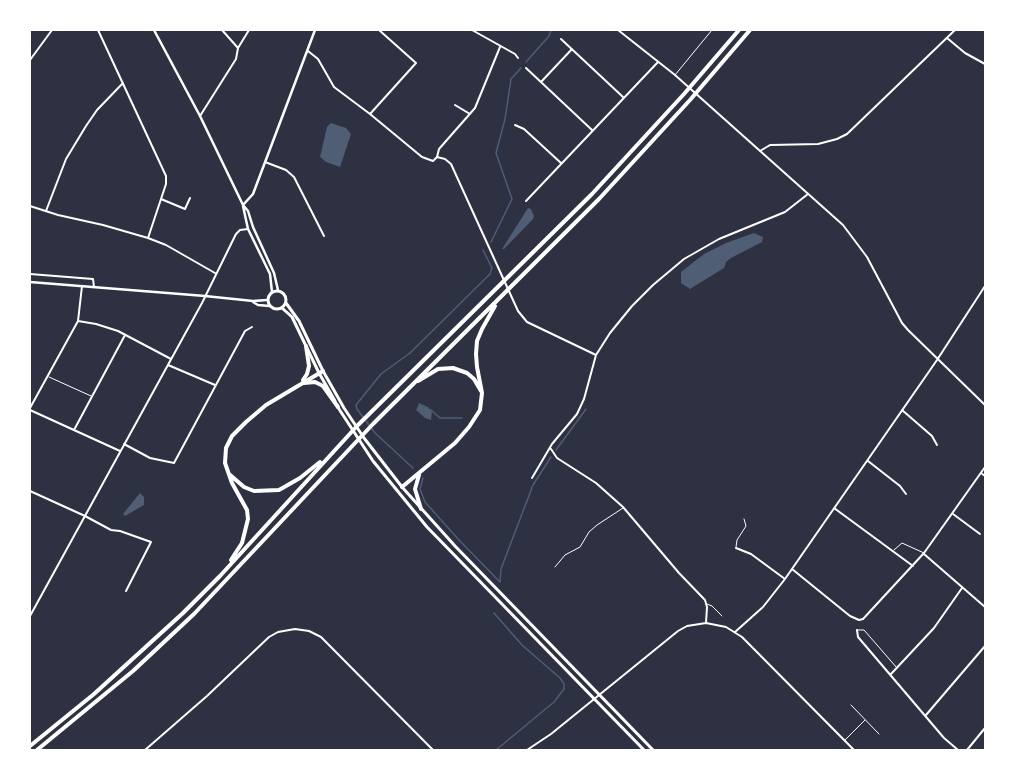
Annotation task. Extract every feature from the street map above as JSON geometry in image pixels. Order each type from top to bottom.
[{"type":"highway","points":[[30,746],[94,694],[182,615],[220,576],[342,441],[592,194],[696,81],[738,30]]},
{"type":"highway","points":[[37,750],[128,676],[187,620],[409,387],[512,288],[599,199],[690,100],[750,30]]},
{"type":"highway","points":[[402,487],[455,443],[470,427],[480,410],[482,393],[476,354],[477,341],[487,318],[501,298]]},
{"type":"highway","points":[[298,385],[305,377],[309,369],[306,346]]},
{"type":"highway","points":[[409,387],[438,369],[453,368],[467,373],[474,379],[482,393]]},
{"type":"highway","points":[[220,576],[242,543],[248,519],[247,510],[225,463],[226,448],[232,436],[266,405],[321,372]]},
{"type":"highway","points":[[298,385],[310,382],[319,383],[326,389],[338,407]]},
{"type":"highway","points":[[228,472],[244,487],[254,491],[279,490],[300,478],[332,453]]},
{"type":"highway","points":[[420,472],[415,489],[420,509]]},
{"type":"main road","points":[[286,303],[282,308],[274,309],[270,306],[267,300],[272,292],[278,290],[285,295],[286,303],[299,321],[338,407],[359,442],[397,492],[440,541],[644,750]]},
{"type":"main road","points":[[282,308],[292,317],[321,372],[364,438],[420,509],[653,750]]},
{"type":"main road","points":[[397,492],[402,487]]},
{"type":"street","points":[[30,60],[52,30]]},
{"type":"street","points":[[98,30],[164,169],[166,184],[148,238]]},
{"type":"street","points":[[154,30],[200,116],[243,205],[248,211],[253,227],[274,273],[278,290]]},
{"type":"street","points":[[222,30],[238,48]]},
{"type":"street","points":[[200,116],[236,59],[238,48],[249,30]]},
{"type":"street","points":[[243,205],[253,194],[315,30]]},
{"type":"street","points":[[370,114],[416,63],[379,30]]},
{"type":"street","points":[[472,30],[515,54],[518,58]]},
{"type":"street","points":[[618,30],[675,76],[843,225],[857,242],[902,322],[937,360],[985,405]]},
{"type":"street","points":[[760,151],[770,145],[818,144],[838,139],[847,134],[956,30]]},
{"type":"street","points":[[947,38],[965,53],[985,64]]},
{"type":"street","points":[[561,39],[623,97]]},
{"type":"street","points":[[308,51],[318,59],[334,88],[370,114],[422,157],[432,161],[437,157],[439,148],[475,108],[500,47]]},
{"type":"street","points":[[541,82],[572,49]]},
{"type":"street","points":[[526,200],[658,62]]},
{"type":"street","points":[[526,68],[592,130]]},
{"type":"street","points":[[46,211],[66,159],[86,126],[97,110],[124,83]]},
{"type":"street","points":[[455,105],[470,114]]},
{"type":"street","points":[[515,125],[524,129],[561,163]]},
{"type":"street","points":[[437,157],[445,159],[451,164],[518,311],[527,322],[596,355]]},
{"type":"street","points":[[265,162],[286,170],[294,177],[324,236]]},
{"type":"street","points":[[532,478],[552,444],[577,414],[584,399],[596,355],[610,333],[632,306],[653,285],[684,259],[719,239],[785,212],[808,194]]},
{"type":"street","points":[[161,199],[185,209],[190,198]]},
{"type":"street","points":[[243,205],[248,229],[270,274],[272,292]]},
{"type":"street","points":[[30,206],[148,238],[166,245],[215,273]]},
{"type":"street","points":[[30,614],[168,365],[236,234],[240,230],[248,229]]},
{"type":"street","points":[[30,274],[93,279],[94,287]]},
{"type":"street","points":[[30,282],[253,301],[267,300]]},
{"type":"street","points":[[82,286],[78,321],[30,409],[120,451]]},
{"type":"street","points":[[735,632],[763,607],[785,579],[937,360],[985,286]]},
{"type":"street","points":[[253,301],[258,305],[270,306]]},
{"type":"street","points":[[78,321],[103,326],[125,335],[171,359]]},
{"type":"street","points":[[124,444],[150,458],[171,463],[174,462],[245,331],[252,327]]},
{"type":"street","points":[[74,430],[125,335]]},
{"type":"street","points":[[168,365],[215,385]]},
{"type":"street","points":[[902,410],[932,436],[937,445]]},
{"type":"street","points":[[550,449],[557,458],[596,483],[624,507],[679,574],[707,604],[706,623]]},
{"type":"street","points":[[868,460],[900,486],[906,494]]},
{"type":"street","points":[[792,569],[850,616],[859,620],[867,616],[924,553],[985,467]]},
{"type":"street","points":[[981,473],[985,476]]},
{"type":"street","points":[[30,491],[85,516],[111,530],[120,530],[151,542],[126,591]]},
{"type":"street","points":[[834,508],[913,566]]},
{"type":"street","points":[[953,514],[980,534]]},
{"type":"street","points":[[736,548],[752,554],[785,579]]},
{"type":"street","points":[[924,553],[985,607]]},
{"type":"street","points":[[891,674],[934,628],[962,588]]},
{"type":"street","points":[[527,750],[594,699],[678,631],[691,625],[706,623],[718,624],[735,632],[854,750]]},
{"type":"street","points":[[145,750],[207,696],[269,637],[278,632],[296,629],[309,631],[321,637],[433,750]]},
{"type":"street","points":[[857,630],[858,637],[926,715],[944,738],[958,750]]},
{"type":"street","points":[[926,715],[985,646]]},
{"type":"street","points":[[967,750],[985,728]]},
{"type":"lane","points":[[675,76],[712,30]]},
{"type":"lane","points":[[47,376],[92,396]]},
{"type":"lane","points":[[555,567],[566,556],[580,547],[589,532],[597,525],[624,507]]},
{"type":"lane","points":[[736,548],[737,540],[746,526],[744,519]]},
{"type":"lane","points":[[893,551],[902,544],[924,553]]},
{"type":"lane","points":[[707,604],[712,606],[722,616]]},
{"type":"lane","points":[[857,630],[864,630],[897,669]]},
{"type":"lane","points":[[851,705],[879,734]]},
{"type":"lane","points":[[844,741],[865,719]]},
{"type":"water","points":[[331,123],[346,128],[351,134],[340,167],[326,162],[320,157],[327,127]]},
{"type":"water","points":[[528,208],[531,209],[534,216],[533,219],[504,249],[502,249]]},
{"type":"water","points":[[754,233],[763,237],[762,242],[731,258],[726,262],[724,268],[690,289],[681,283],[681,272],[704,254],[726,243]]},
{"type":"water","points":[[419,404],[432,410],[431,420],[425,418],[416,410]]},
{"type":"water","points":[[140,493],[144,497],[144,505],[125,516],[123,514]]},
{"type":"waterway","points":[[526,62],[549,36],[551,30]]},
{"type":"waterway","points":[[491,242],[512,199],[496,153],[505,119],[511,79],[521,68]]},
{"type":"waterway","points":[[413,468],[375,433],[357,409],[356,405],[381,374],[410,353],[490,274],[492,268],[483,250]]},
{"type":"waterway","points":[[419,404],[428,408]]},
{"type":"waterway","points":[[556,450],[586,409]]},
{"type":"waterway","points":[[431,410],[440,418],[462,418]]},
{"type":"waterway","points":[[500,582],[501,569],[533,485],[551,457]]},
{"type":"waterway","points":[[423,478],[420,489],[425,502],[500,582]]},
{"type":"waterway","points":[[494,613],[522,645],[560,678],[564,684],[564,689],[554,702],[496,750]]}]
